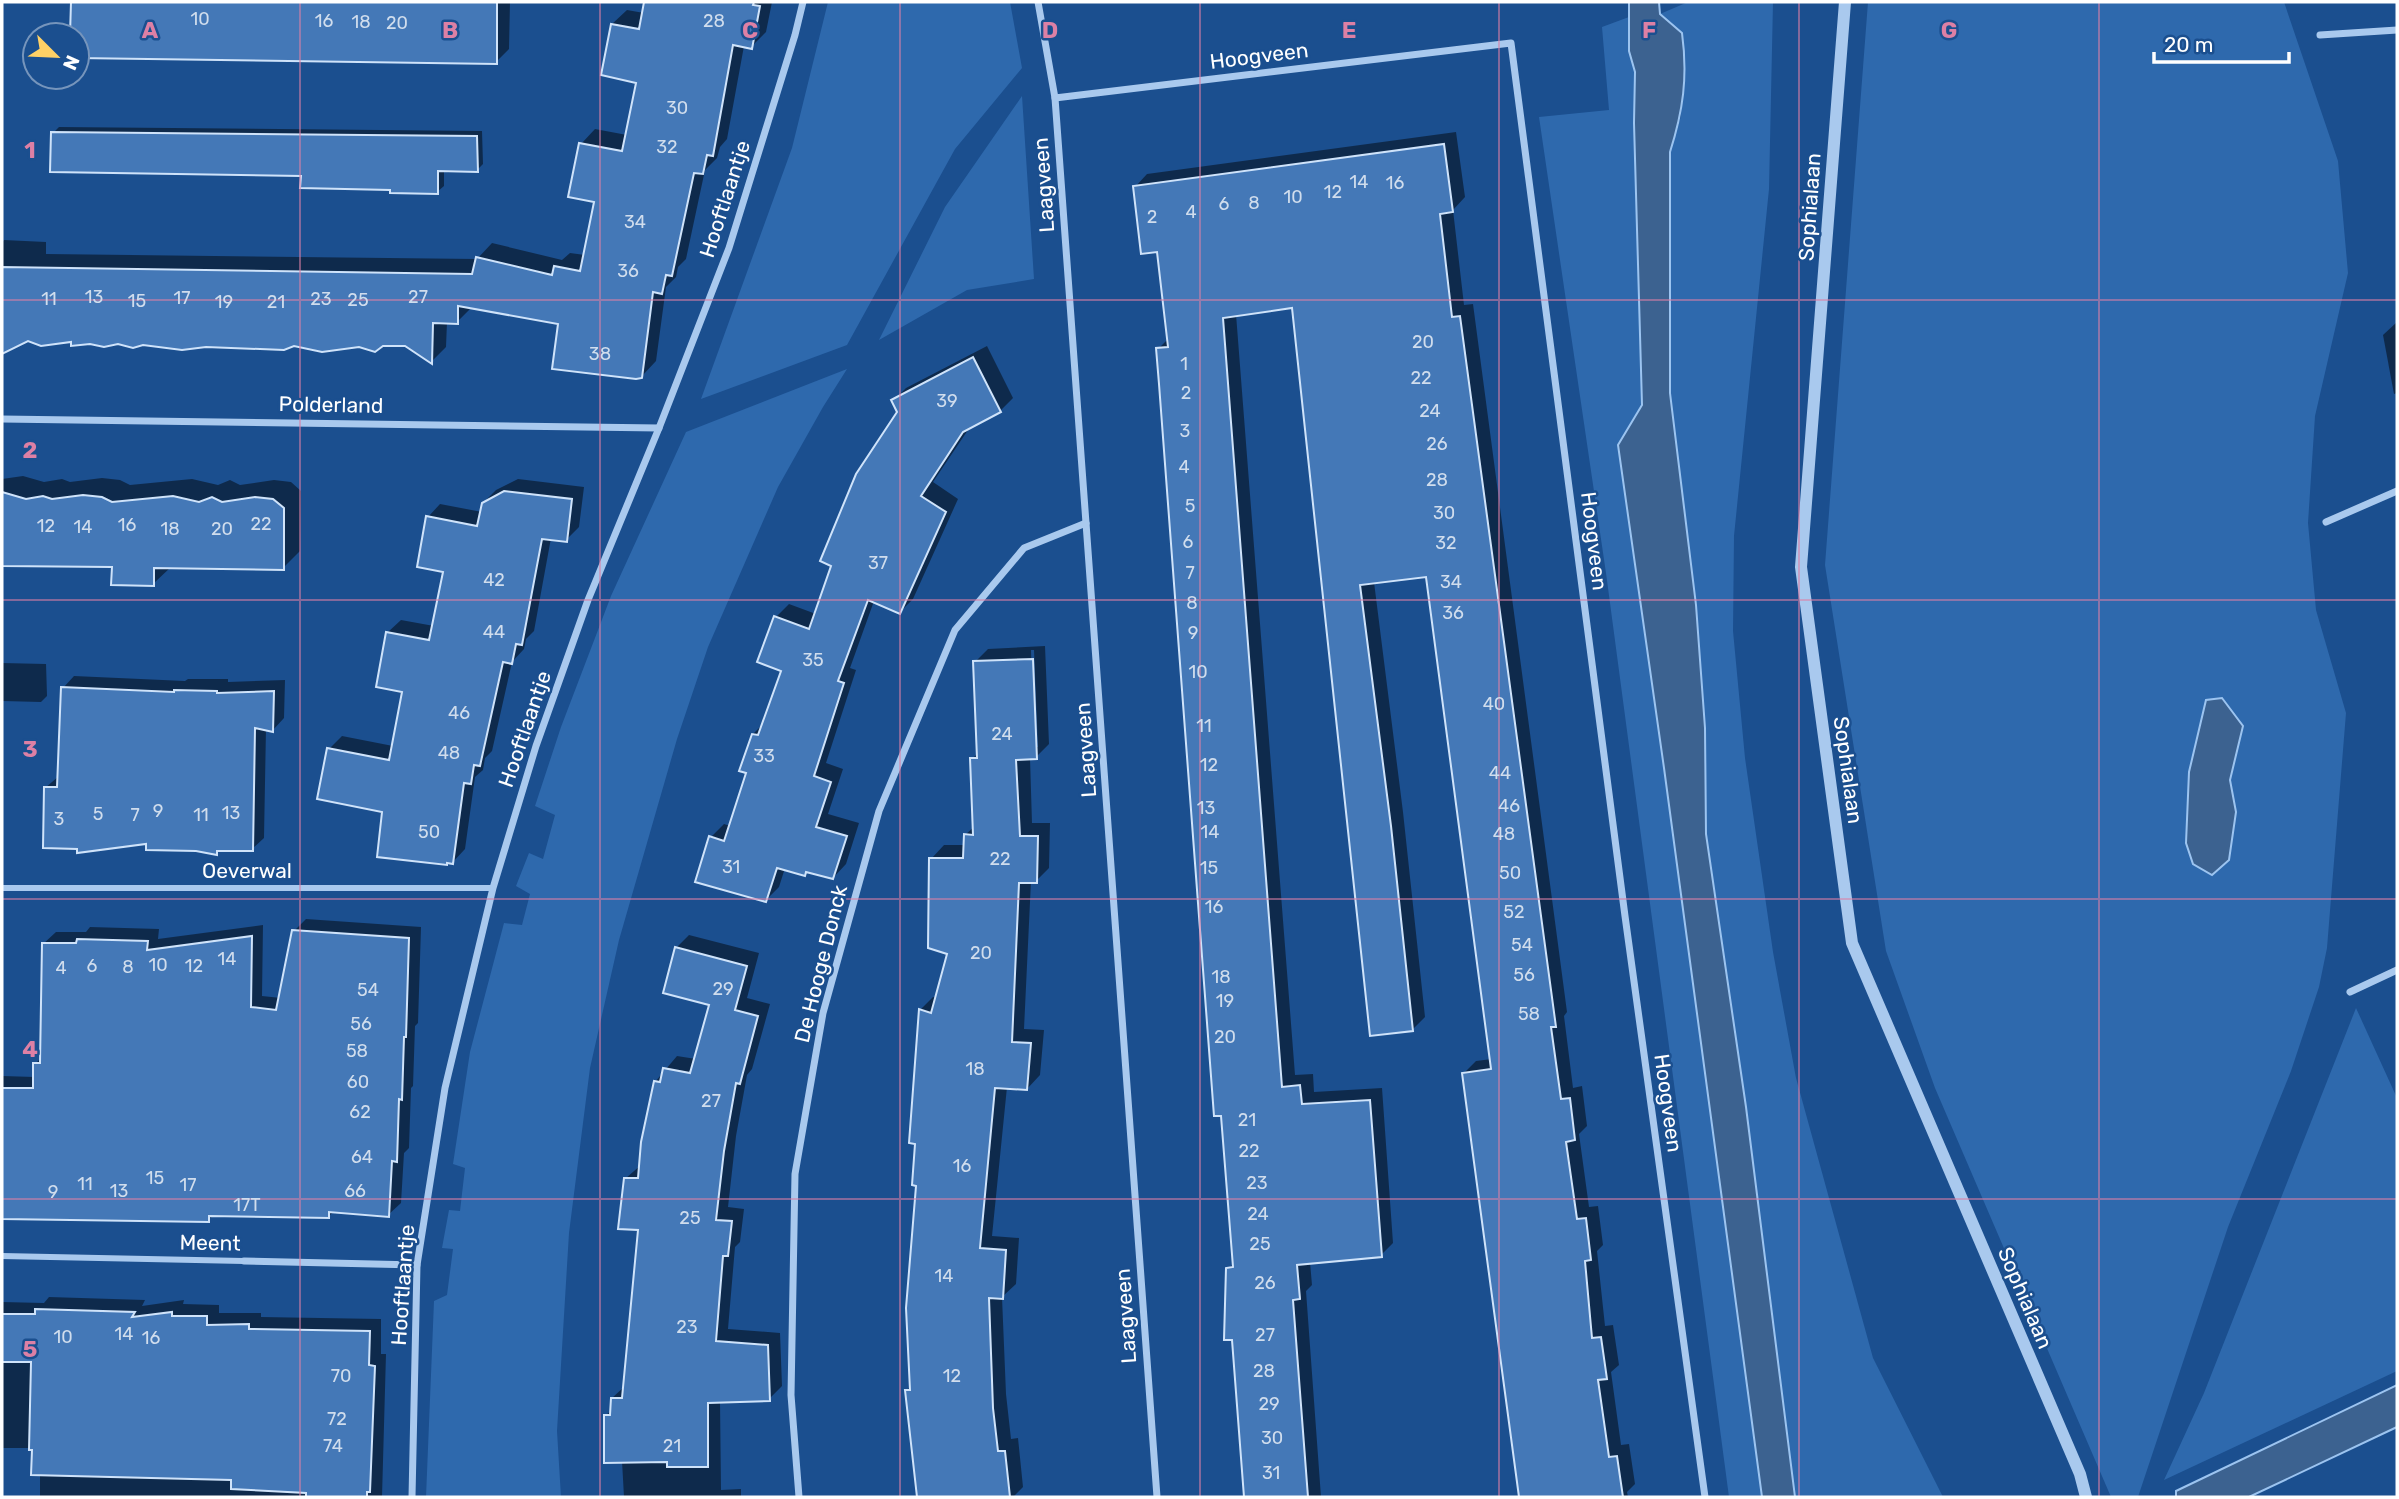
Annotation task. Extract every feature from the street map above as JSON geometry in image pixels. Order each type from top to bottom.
[{"type":"street","name":"Hooftlaantje","points":[[412,1497],[417,1265],[446,1088],[492,888],[536,746],[588,600],[729,248],[803,2]]},
{"type":"street","name":"Laagveen","points":[[1038,2],[1055,98],[1157,1497]]},
{"type":"street","name":"Sophialaan","points":[[1845,2],[1801,567],[1852,943],[2080,1474],[2086,1497]]},
{"type":"street","points":[[2320,35],[2397,30]]},
{"type":"street","name":"Hoogveen","points":[[1055,98],[1511,43],[1625,916],[1705,1497]]},
{"type":"street","name":"Polderland","points":[[2,419],[659,428]]},
{"type":"street","points":[[2326,522],[2397,491]]},
{"type":"street","name":"De Hooge Donck","points":[[799,1497],[791,1395],[795,1174],[823,1013],[879,811],[955,630],[1024,548],[1086,523]]},
{"type":"street","name":"Oeverwal","points":[[2,888],[492,888]]},
{"type":"street","points":[[2350,992],[2397,970]]},
{"type":"street","name":"Meent","points":[[2,1256],[417,1265]]},
{"type":"shaded area","points":[[828,2],[1010,2],[1022,68],[955,149],[847,345],[701,399],[792,148]]},
{"type":"shaded area","points":[[1629,2],[1659,2],[1660,14],[1682,33],[1683,94],[1670,152],[1670,393],[1696,605],[1705,728],[1706,834],[1746,1107],[1795,1497],[1762,1497],[1618,445],[1642,405],[1635,72],[1629,51]]},
{"type":"shaded area","points":[[1688,2],[1773,2],[1769,189],[1734,536],[1733,631],[1745,758],[1773,952],[1796,1078],[1873,1358],[1943,1497],[1795,1497],[1746,1107],[1706,834],[1705,728],[1696,605],[1670,393],[1670,152],[1681,116],[1660,14]]},
{"type":"shaded area","points":[[1868,2],[2284,2],[2338,161],[2348,273],[2315,416],[2308,523],[2316,610],[2346,713],[2327,948],[2319,987],[2291,1071],[2228,1227],[2138,1497],[2111,1497],[1935,1088],[1886,951],[1825,565]],"holes":[[[2207,700],[2233,763],[2230,780],[2236,812],[2232,830],[2190,804],[2189,772]]]},
{"type":"shaded area","points":[[1629,17],[1629,51],[1635,71],[1642,405],[1618,445],[1762,1497],[1729,1497],[1606,573],[1539,117],[1609,110],[1602,27]]},
{"type":"shaded area","points":[[1022,96],[1034,279],[967,290],[879,340],[945,207]]},
{"type":"shaded area","points":[[847,369],[778,487],[708,647],[677,739],[619,940],[590,1068],[569,1233],[557,1431],[561,1497],[426,1497],[434,1301],[447,1295],[453,1249],[442,1248],[449,1210],[460,1211],[465,1168],[453,1164],[470,1052],[504,923],[522,925],[530,894],[516,886],[529,853],[543,859],[555,815],[535,806],[561,727],[611,596],[686,432]]},
{"type":"shaded area","points":[[2222,698],[2243,726],[2230,780],[2236,812],[2229,860],[2212,875],[2193,864],[2186,843],[2189,772],[2206,700]]},
{"type":"shaded area","points":[[2356,1008],[2397,1098],[2397,1371],[2164,1480],[2204,1393]]},
{"type":"shaded area","points":[[2397,1385],[2397,1427],[2249,1497],[2176,1497],[2176,1491]]},
{"type":"building","points":[[71,2],[497,2],[497,64],[91,58],[91,21],[70,21]]},
{"type":"building","points":[[644,2],[754,2],[753,5],[760,6],[752,49],[733,45],[713,156],[707,155],[703,174],[694,173],[672,276],[666,275],[662,294],[653,292],[642,378],[552,369],[558,324],[458,306],[458,324],[433,323],[432,364],[405,346],[383,346],[375,352],[359,347],[322,352],[294,346],[284,350],[206,347],[182,350],[143,345],[133,348],[118,344],[104,347],[90,344],[71,346],[71,342],[41,346],[28,341],[2,354],[2,267],[472,274],[476,257],[552,275],[554,266],[580,271],[594,202],[568,197],[579,143],[622,151],[636,83],[601,75],[611,24],[639,29]]},
{"type":"building","points":[[51,132],[477,136],[478,172],[438,171],[438,194],[300,188],[301,176],[50,172]]},
{"type":"building","points":[[1444,144],[1453,212],[1440,214],[1452,317],[1460,316],[1556,1027],[1551,1027],[1561,1099],[1570,1098],[1575,1140],[1566,1142],[1577,1219],[1586,1218],[1591,1260],[1585,1261],[1592,1338],[1601,1337],[1607,1379],[1598,1380],[1609,1457],[1617,1456],[1623,1497],[1519,1497],[1462,1073],[1491,1069],[1426,577],[1360,585],[1391,826],[1413,1031],[1370,1036],[1292,308],[1223,318],[1282,1087],[1300,1085],[1302,1104],[1370,1100],[1382,1257],[1297,1265],[1300,1299],[1293,1300],[1308,1497],[1244,1497],[1232,1340],[1224,1340],[1226,1268],[1233,1267],[1221,1116],[1214,1116],[1156,348],[1168,347],[1157,252],[1141,254],[1133,186]]},
{"type":"building","points":[[973,357],[1001,412],[963,432],[921,496],[946,512],[900,614],[868,600],[838,681],[844,683],[814,776],[831,782],[816,827],[847,836],[833,879],[806,872],[805,876],[777,868],[766,902],[695,882],[709,836],[724,841],[746,773],[739,771],[752,734],[758,735],[781,671],[757,662],[774,616],[809,629],[831,566],[820,561],[856,474],[897,412],[891,400]]},
{"type":"building","points":[[504,491],[572,499],[567,542],[542,539],[522,645],[516,644],[512,664],[503,662],[480,766],[474,765],[471,784],[464,783],[453,864],[377,857],[382,812],[317,799],[327,748],[389,760],[402,692],[376,687],[386,632],[429,640],[443,572],[417,567],[426,516],[477,526],[482,503]]},
{"type":"building","points":[[2,492],[26,499],[83,495],[102,497],[112,502],[173,496],[199,502],[212,497],[222,502],[255,497],[273,499],[284,508],[284,570],[154,568],[154,586],[111,585],[112,567],[2,566]]},
{"type":"building","points":[[1033,659],[1037,759],[1016,760],[1020,836],[1038,836],[1037,883],[1019,883],[1012,1042],[1031,1043],[1027,1090],[995,1088],[980,1248],[1006,1250],[1003,1299],[989,1298],[993,1408],[998,1451],[1005,1451],[1010,1497],[917,1497],[905,1390],[910,1390],[906,1308],[916,1186],[912,1185],[915,1144],[909,1143],[919,1009],[931,1013],[947,954],[928,948],[929,858],[963,858],[964,834],[973,835],[970,758],[977,758],[973,661]]},
{"type":"building","points":[[61,687],[217,693],[274,691],[273,732],[255,728],[253,851],[217,851],[217,855],[196,851],[146,850],[146,844],[77,853],[77,849],[43,848],[44,787],[57,787]]},
{"type":"building","points":[[292,930],[409,938],[402,1100],[399,1099],[397,1162],[392,1161],[389,1217],[329,1212],[329,1218],[209,1216],[209,1222],[2,1219],[2,1088],[33,1088],[33,1063],[40,1063],[42,943],[76,943],[77,939],[148,941],[147,950],[252,936],[251,1007],[276,1010]]},
{"type":"building","points":[[675,947],[747,966],[735,1010],[758,1016],[740,1084],[736,1083],[724,1151],[716,1220],[732,1221],[728,1256],[723,1256],[716,1341],[768,1345],[770,1401],[708,1403],[708,1467],[667,1467],[667,1462],[604,1463],[604,1415],[610,1415],[611,1398],[622,1398],[638,1230],[618,1229],[624,1178],[638,1178],[641,1142],[654,1081],[660,1082],[663,1068],[690,1073],[709,1005],[663,993]]},
{"type":"building","points":[[35,1309],[135,1312],[132,1317],[172,1312],[172,1316],[207,1316],[207,1325],[249,1324],[249,1329],[370,1331],[369,1365],[375,1366],[370,1492],[367,1492],[367,1497],[306,1497],[306,1493],[231,1489],[231,1480],[31,1475],[31,1362],[2,1362],[2,1314],[35,1314]]}]
